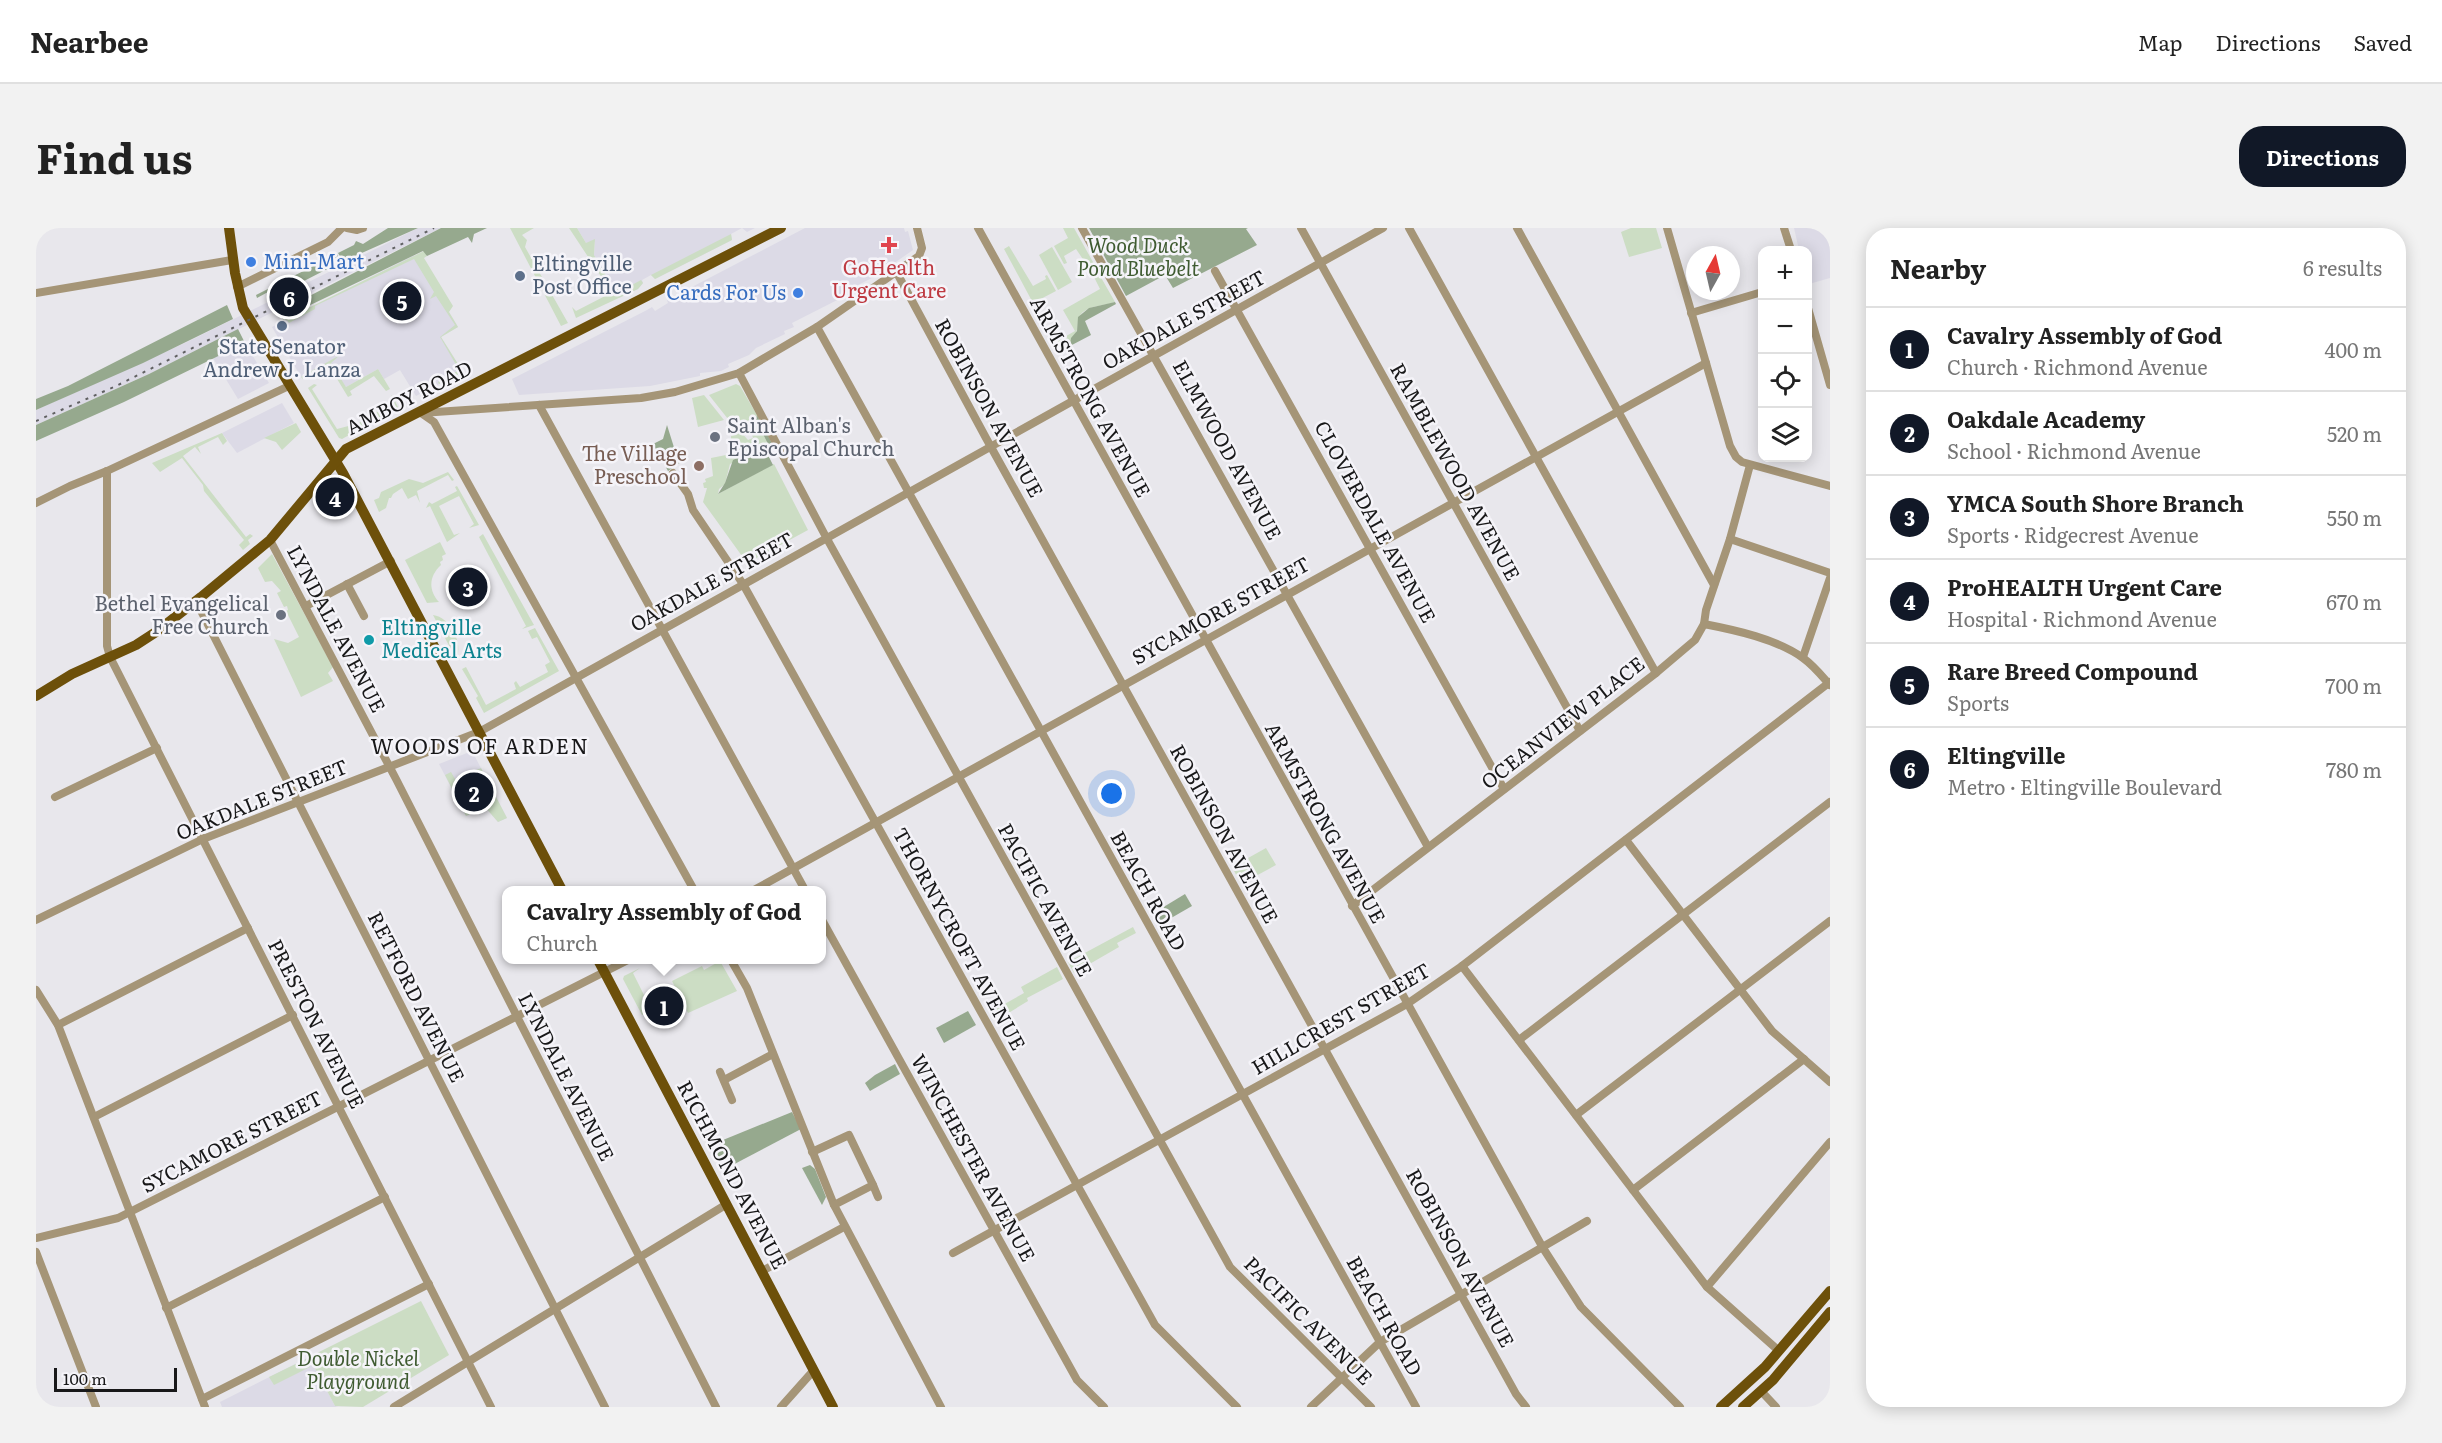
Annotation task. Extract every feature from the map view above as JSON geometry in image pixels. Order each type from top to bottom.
[{"type":"main road","points":[[229,228],[232,260],[243,308],[336,462],[391,561],[559,886]]},
{"type":"main road","name":"AMBOY ROAD","points":[[36,696],[63,679],[156,632],[196,602],[270,540],[346,449],[421,413],[781,228]]},
{"type":"main road","name":"RICHMOND AVENUE","points":[[600,964],[833,1407]]},
{"type":"main road","points":[[1721,1407],[1758,1375],[1830,1291]]},
{"type":"main road","points":[[1743,1407],[1761,1391],[1830,1312]]},
{"type":"street","points":[[237,287],[328,242],[345,228],[357,230],[363,228]]},
{"type":"street","points":[[421,413],[646,397],[707,384],[739,374],[817,327],[897,273],[921,252],[917,228]]},
{"type":"street","name":"ARMSTRONG AVENUE","points":[[978,228],[1543,1248],[1581,1307],[1680,1407]]},
{"type":"street","name":"ELMWOOD AVENUE","points":[[1082,228],[1428,847]]},
{"type":"street","name":"RAMBLEWOOD AVENUE","points":[[1301,228],[1580,731]]},
{"type":"street","name":"OAKDALE STREET","points":[[36,920],[203,839],[479,732],[660,629],[909,493],[1383,228]]},
{"type":"street","points":[[1409,228],[1656,673]]},
{"type":"street","points":[[1517,228],[1714,585]]},
{"type":"street","points":[[1667,228],[1730,446],[1736,457],[1750,465],[1830,486]]},
{"type":"street","points":[[1784,228],[1790,246]]},
{"type":"street","points":[[36,292],[232,260]]},
{"type":"street","name":"CLOVERDALE AVENUE","points":[[1215,271],[1239,309],[1504,789]]},
{"type":"street","name":"ROBINSON AVENUE","points":[[897,273],[990,446],[1324,1049],[1516,1394],[1526,1407]]},
{"type":"street","points":[[1691,313],[1758,293]]},
{"type":"street","points":[[1812,322],[1830,385]]},
{"type":"street","name":"BEACH ROAD","points":[[817,327],[1416,1407]]},
{"type":"street","name":"SYCAMORE STREET","points":[[762,886],[1617,410],[1706,363]]},
{"type":"street","name":"PACIFIC AVENUE","points":[[739,374],[957,776],[1230,1267],[1371,1407]]},
{"type":"street","points":[[36,503],[289,386]]},
{"type":"street","points":[[539,405],[802,886]]},
{"type":"street","points":[[421,413],[434,422],[690,886]]},
{"type":"street","points":[[1750,465],[1730,539],[1706,609],[1704,624],[1735,630],[1803,657],[1830,684]]},
{"type":"street","points":[[107,471],[107,646],[110,657]]},
{"type":"street","name":"THORNYCROFT AVENUE","points":[[673,473],[688,494],[693,510],[743,584],[1155,1324],[1237,1407]]},
{"type":"street","points":[[1730,539],[1830,573]]},
{"type":"street","name":"LYNDALE AVENUE","points":[[270,540],[390,767],[716,1407]]},
{"type":"street","points":[[306,606],[391,561]]},
{"type":"street","points":[[1803,657],[1830,578]]},
{"type":"street","points":[[347,584],[364,616]]},
{"type":"street","name":"RETFORD AVENUE","points":[[196,602],[606,1407]]},
{"type":"street","name":"OCEANVIEW PLACE","points":[[1352,906],[1656,673],[1695,640],[1704,624]]},
{"type":"street","name":"PRESTON AVENUE","points":[[110,657],[491,1407]]},
{"type":"street","name":"HILLCREST STREET","points":[[953,1253],[1407,1004],[1462,966],[1830,684]]},
{"type":"street","points":[[56,797],[157,747]]},
{"type":"street","points":[[1519,1040],[1830,802]]},
{"type":"street","points":[[1626,840],[1772,1031],[1830,1082]]},
{"type":"street","points":[[1576,1115],[1830,921]]},
{"type":"street","name":"WINCHESTER AVENUE","points":[[826,927],[1077,1380],[1104,1407]]},
{"type":"street","points":[[58,1025],[248,928]]},
{"type":"street","name":"SYCAMORE STREET","points":[[36,1238],[115,1220],[130,1213],[620,964]]},
{"type":"street","points":[[733,964],[747,988],[844,1227],[941,1407]]},
{"type":"street","points":[[1462,966],[1707,1287],[1779,1351]]},
{"type":"street","points":[[36,990],[58,1025],[203,1403],[429,1284]]},
{"type":"street","points":[[94,1117],[293,1015]]},
{"type":"street","points":[[732,1100],[722,1076],[774,1054]]},
{"type":"street","points":[[1633,1190],[1804,1059]]},
{"type":"street","points":[[812,1152],[849,1135],[878,1197]]},
{"type":"street","points":[[1707,1287],[1830,1142]]},
{"type":"street","points":[[834,1205],[873,1185]]},
{"type":"street","points":[[166,1308],[385,1197]]},
{"type":"street","points":[[394,1407],[727,1204]]},
{"type":"street","points":[[1311,1407],[1380,1342],[1587,1221]]},
{"type":"street","points":[[762,1271],[844,1227]]},
{"type":"street","points":[[36,1252],[96,1407]]},
{"type":"street","points":[[781,1407],[814,1370]]},
{"type":"street","points":[[1761,1391],[1776,1407]]},
{"type":"shaded area","points":[[418,228],[441,228],[149,374],[36,425],[36,410],[187,342]]},
{"type":"shaded area","points":[[577,228],[742,228],[731,234],[732,240],[655,279],[651,275],[642,280],[643,283],[638,289],[619,298],[594,255],[595,242],[586,243]]},
{"type":"shaded area","points":[[742,228],[755,228],[747,232]]},
{"type":"shaded area","points":[[805,228],[904,228],[905,232],[908,231],[913,250],[883,271],[881,267],[876,269],[878,275],[850,289],[851,293],[792,323],[794,327],[784,331],[785,334],[756,348],[749,355],[728,364],[729,367],[721,371],[700,373],[700,376],[650,386],[519,395],[512,379],[652,307],[655,311],[668,303],[667,300]]},
{"type":"shaded area","points":[[1794,228],[1830,228],[1830,278],[1812,283],[1812,246],[1798,246]]},
{"type":"shaded area","points":[[414,255],[458,327],[441,337],[463,372],[416,396],[400,370],[384,379],[378,369],[346,387],[328,363],[301,377],[272,327]]},
{"type":"shaded area","points":[[245,343],[269,383],[238,399],[213,358]]},
{"type":"shaded area","points":[[282,403],[294,423],[237,453],[222,433]]},
{"type":"shaded area","points":[[472,751],[507,818],[498,822],[485,807],[466,816],[439,764]]},
{"type":"shaded area","points":[[309,1357],[335,1406],[338,1407],[222,1407],[220,1402]]},
{"type":"green space","points":[[388,228],[418,228],[337,264],[335,261],[341,258],[338,253],[354,245],[356,241],[363,244]]},
{"type":"green space","points":[[441,228],[487,228],[474,234],[472,243],[468,237],[427,256],[423,251],[302,309],[284,322],[279,313],[292,305]]},
{"type":"green space","points":[[510,228],[534,228],[522,235],[527,240],[525,247],[568,323],[561,326]]},
{"type":"green space","points":[[569,228],[577,228],[586,243],[595,239],[594,255],[613,287],[617,286],[621,291],[641,280],[643,283],[638,289],[576,318],[572,307],[576,311],[609,294],[606,284]]},
{"type":"green space","points":[[1063,228],[1074,228],[1098,271],[1093,274],[1076,249],[1064,256],[1067,263],[1064,264],[1054,246],[1068,238]]},
{"type":"green space","name":"Wood Duck Pond Bluebelt","points":[[1089,228],[1248,228],[1246,229],[1257,245],[1173,288],[1165,275],[1126,296]]},
{"type":"green space","points":[[1631,228],[1656,228],[1662,248],[1629,257],[1621,232]]},
{"type":"green space","points":[[731,234],[732,240],[655,279],[651,275]]},
{"type":"green space","points":[[1009,246],[1033,286],[1046,279],[1047,275],[1056,291],[1033,303],[1004,249]]},
{"type":"green space","points":[[1052,247],[1072,282],[1058,290],[1039,255]]},
{"type":"green space","points":[[424,251],[427,256],[424,258],[453,306],[449,312],[458,327],[441,337],[463,372],[439,384],[438,382],[459,370],[440,337],[455,325],[436,296],[430,299],[434,292],[414,259],[315,306],[315,309],[289,323],[286,319]]},
{"type":"green space","points":[[337,254],[338,257],[332,260],[335,265],[273,297],[268,292],[257,298],[256,295]]},
{"type":"green space","points":[[1099,274],[1115,302],[1083,312],[1074,337],[1060,352],[1049,332],[1055,329],[1061,339],[1075,331],[1063,310],[1100,289],[1094,277]]},
{"type":"green space","points":[[1115,302],[1116,304],[1085,321],[1091,335],[1070,346],[1071,338],[1077,331],[1078,317],[1089,308]]},
{"type":"green space","points":[[227,305],[233,319],[143,363],[36,410],[36,399],[68,386]]},
{"type":"green space","points":[[238,329],[245,343],[124,402],[36,441],[36,425],[149,374]]},
{"type":"green space","points":[[340,355],[331,363],[346,387],[378,369],[390,389],[386,391],[374,376],[350,391],[352,395],[348,397],[328,364],[303,379],[301,377]]},
{"type":"green space","points":[[314,384],[317,385],[312,389],[337,429],[356,424],[360,429],[342,439],[339,438],[308,388]]},
{"type":"green space","points":[[736,384],[740,386],[757,415],[756,420],[768,444],[730,464],[725,484],[719,489],[718,494],[774,464],[808,530],[747,563],[703,502],[707,488],[704,488],[703,483],[706,482],[705,479],[713,476],[711,458],[726,455],[731,451],[731,436],[741,432],[748,440],[753,438],[748,421],[740,424],[741,430],[733,434],[728,419],[709,395]]},
{"type":"green space","points":[[392,395],[399,409],[362,428],[359,423],[384,408]]},
{"type":"green space","points":[[704,395],[724,420],[698,427],[692,398]]},
{"type":"green space","points":[[757,415],[774,447],[768,455],[773,465],[718,494],[725,483],[733,460],[768,444],[756,420]]},
{"type":"green space","points":[[296,423],[301,432],[282,450],[276,442],[264,438]]},
{"type":"green space","points":[[667,425],[677,457],[683,455],[681,462],[668,471],[653,444],[663,439]]},
{"type":"green space","points":[[222,433],[227,441],[223,445],[218,437],[198,447],[201,454],[195,447],[183,456],[246,537],[250,534],[253,536],[248,540],[250,544],[243,550],[239,545],[244,540],[204,491],[203,485],[182,458],[160,472],[152,463]]},
{"type":"green space","points":[[448,472],[454,480],[452,481],[448,475],[417,491],[420,503],[416,495],[408,499],[402,488],[389,498],[386,508],[379,512],[374,500],[379,498],[381,492],[409,479],[423,483]]},
{"type":"green space","points":[[457,486],[479,525],[469,528],[474,524],[459,496],[439,506],[454,535],[460,533],[447,542],[430,506],[426,508],[429,502],[432,504],[457,491],[455,487]]},
{"type":"green space","points":[[483,534],[534,625],[522,629],[526,626],[479,537]]},
{"type":"green space","points":[[440,542],[446,554],[442,556],[443,560],[431,584],[433,593],[439,602],[427,603],[405,560]]},
{"type":"green space","points":[[272,554],[333,667],[328,673],[333,681],[301,697],[274,639],[288,643],[299,637],[286,611],[287,606],[284,607],[277,593],[281,591],[272,581],[265,582],[258,568]]},
{"type":"green space","points":[[433,615],[445,621],[454,632],[458,646],[456,659]]},
{"type":"green space","points":[[535,628],[559,671],[484,713],[476,698],[478,696],[462,669],[466,667],[486,705],[516,689],[514,683],[516,681],[520,687],[548,672],[545,665],[550,662],[537,637],[532,639],[528,631]]},
{"type":"green space","points":[[481,768],[507,818],[498,822],[485,807],[466,816],[445,775],[451,772],[462,791],[481,781],[476,770]]},
{"type":"green space","points":[[1266,848],[1276,865],[1241,884],[1232,867]]},
{"type":"green space","points":[[1185,894],[1192,906],[1159,925],[1152,914]]},
{"type":"green space","points":[[1133,927],[1136,933],[1117,943],[1119,947],[1074,973],[1068,962]]},
{"type":"green space","points":[[715,964],[722,964],[737,991],[688,1013],[672,981],[702,966],[704,970]]},
{"type":"green space","points":[[1057,967],[1063,979],[1027,998],[1028,1001],[997,1020],[992,1011],[1024,993],[1021,987]]},
{"type":"green space","points":[[640,968],[633,973],[644,995],[642,998],[648,1012],[642,1015],[623,979],[624,976]]},
{"type":"green space","points":[[968,1011],[976,1025],[944,1043],[936,1028]]},
{"type":"green space","points":[[895,1064],[900,1074],[870,1091],[865,1083]]},
{"type":"green space","points":[[792,1112],[801,1129],[725,1169],[714,1148],[723,1140]]},
{"type":"green space","points":[[810,1165],[815,1169],[826,1197],[822,1205],[802,1168]]},
{"type":"green space","name":"Double Nickel Playground","points":[[421,1301],[449,1355],[363,1407],[335,1406],[309,1357]]},
{"type":"green space","points":[[306,1359],[310,1367],[274,1385],[269,1377]]},
{"type":"railway","points":[[36,421],[114,387],[434,228]]},
{"type":"place","name":"GoHealth Urgent Care","points":[[889,245]]},
{"type":"place","name":"Mini-Mart","points":[[251,262]]},
{"type":"place","name":"Eltingville Post Office","points":[[520,276]]},
{"type":"place","name":"Cards For Us","points":[[798,293]]},
{"type":"place","name":"Eltingville","points":[[289,297]]},
{"type":"place","name":"Rare Breed Compound","points":[[402,301]]},
{"type":"place","name":"State Senator Andrew J. Lanza","points":[[282,326]]},
{"type":"place","name":"Saint Alban's Episcopal Church","points":[[715,437]]},
{"type":"place","name":"The Village Preschool","points":[[699,466]]},
{"type":"place","name":"ProHEALTH Urgent Care","points":[[335,497]]},
{"type":"place","name":"YMCA South Shore Branch","points":[[468,587]]},
{"type":"place","name":"Bethel Evangelical Free Church","points":[[281,615]]},
{"type":"place","name":"Eltingville Medical Arts","points":[[369,640]]},
{"type":"place","name":"Oakdale Academy","points":[[474,792]]},
{"type":"place","name":"Cavalry Assembly of God","points":[[664,1006]]},
{"type":"district","name":"WOODS OF ARDEN","points":[[480,747]]}]
